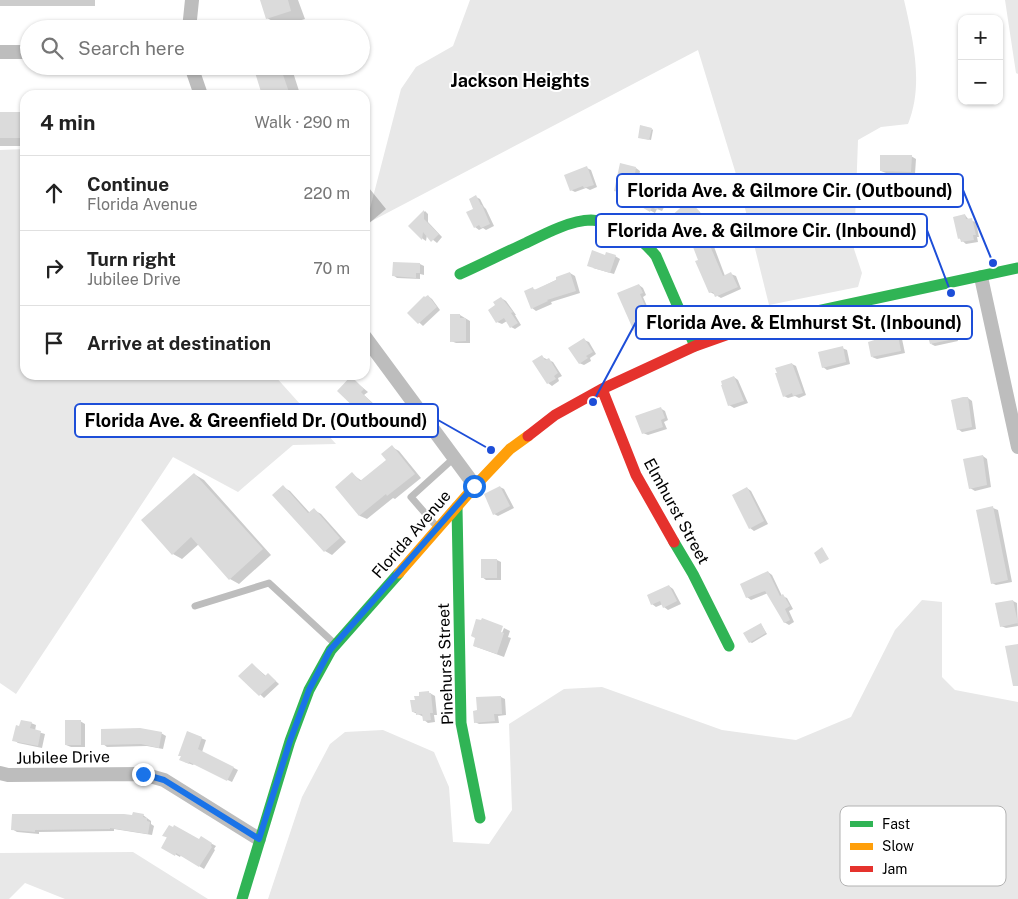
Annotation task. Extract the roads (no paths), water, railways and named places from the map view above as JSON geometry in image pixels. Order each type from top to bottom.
[{"type":"main road","points":[[460,274],[560,228],[590,220],[618,226],[639,238],[656,256],[675,296],[695,346]]},
{"type":"main road","name":"Florida Avenue","points":[[242,899],[290,741],[309,690],[330,650],[474,486],[510,449],[555,415],[602,389],[695,346],[740,330],[790,317],[1018,268]]},
{"type":"main road","name":"Elmhurst Street","points":[[602,389],[636,475],[693,574],[729,646]]},
{"type":"main road","name":"Pinehurst Street","points":[[457,507],[461,723],[480,818]]},
{"type":"street","points":[[190,20],[192,0]]},
{"type":"street","points":[[0,52],[20,52]]},
{"type":"street","points":[[194,75],[199,90]]},
{"type":"street","points":[[982,277],[1018,447]]},
{"type":"street","points":[[370,344],[474,486]]},
{"type":"street","name":"Jubilee Drive","points":[[0,773],[8,775],[143,774],[164,780],[259,839]]},
{"type":"lane","points":[[438,528],[411,497],[454,458]]},
{"type":"lane","points":[[195,606],[269,583],[336,644]]},
{"type":"place","name":"Florida Ave. & Gilmore Cir. (Outbound)","points":[[993,263]]},
{"type":"place","name":"Florida Ave. & Gilmore Cir. (Inbound)","points":[[951,293]]},
{"type":"place","name":"Florida Ave. & Elmhurst St. (Inbound)","points":[[593,402]]},
{"type":"place","name":"Florida Ave. & Greenfield Dr. (Outbound)","points":[[491,450]]},
{"type":"district","name":"Jackson Heights","points":[[520,81]]}]
